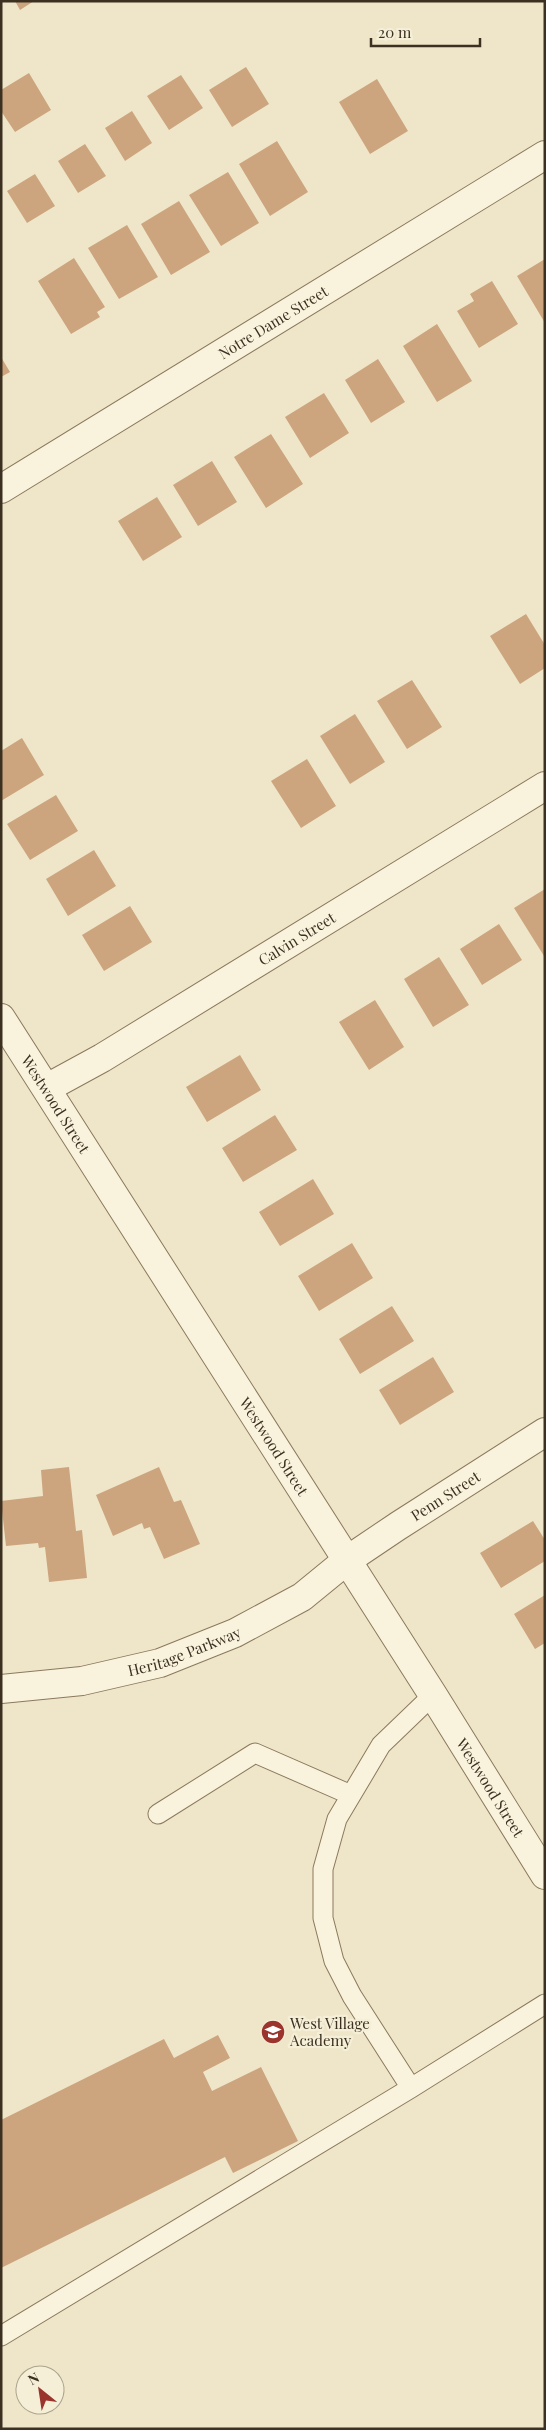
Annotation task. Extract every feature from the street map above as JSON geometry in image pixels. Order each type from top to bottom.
[{"type":"street","name":"Notre Dame Street","points":[[1,489],[545,154]]},
{"type":"street","name":"Calvin Street","points":[[46,1088],[102,1058],[545,786]]},
{"type":"street","name":"Westwood Street","points":[[1,1018],[433,1695],[545,1875]]},
{"type":"street","name":"Penn Street","points":[[346,1561],[545,1432]]},
{"type":"street","name":"Heritage Parkway","points":[[1,1689],[82,1681],[160,1662],[236,1633],[302,1597],[346,1561]]},
{"type":"lane","points":[[411,2088],[352,1996],[334,1961],[323,1918],[323,1869],[337,1819],[381,1745],[433,1695]]},
{"type":"lane","points":[[158,1814],[255,1753],[351,1795]]},
{"type":"lane","points":[[1,2336],[411,2088],[545,2004]]},
{"type":"building","points":[[15,1],[34,1],[20,10]]},
{"type":"building","points":[[246,67],[269,104],[232,127],[209,90]]},
{"type":"building","points":[[29,73],[51,110],[15,132],[1,111],[1,90]]},
{"type":"building","points":[[181,75],[203,108],[169,130],[147,96]]},
{"type":"building","points":[[377,79],[408,131],[370,154],[339,102]]},
{"type":"building","points":[[132,111],[152,143],[125,161],[105,128]]},
{"type":"building","points":[[277,141],[308,192],[270,216],[239,164]]},
{"type":"building","points":[[85,144],[106,176],[78,193],[58,161]]},
{"type":"building","points":[[228,172],[259,223],[221,246],[189,195]]},
{"type":"building","points":[[35,174],[55,206],[27,223],[7,191]]},
{"type":"building","points":[[179,201],[210,252],[171,275],[141,224]]},
{"type":"building","points":[[127,225],[158,277],[119,299],[88,248]]},
{"type":"building","points":[[74,258],[105,307],[97,312],[100,317],[71,334],[38,281]]},
{"type":"building","points":[[545,259],[545,323],[517,276]]},
{"type":"building","points":[[492,281],[518,324],[479,348],[457,311],[474,301],[470,294]]},
{"type":"building","points":[[437,324],[472,381],[437,402],[403,346]]},
{"type":"building","points":[[1,357],[10,372],[1,377]]},
{"type":"building","points":[[378,359],[405,402],[371,423],[345,380]]},
{"type":"building","points":[[324,393],[349,433],[310,458],[285,417]]},
{"type":"building","points":[[271,434],[303,484],[266,508],[234,457]]},
{"type":"building","points":[[212,461],[237,502],[198,526],[173,485]]},
{"type":"building","points":[[157,497],[182,537],[143,561],[118,521]]},
{"type":"building","points":[[526,614],[545,645],[545,668],[520,684],[490,636]]},
{"type":"building","points":[[412,680],[442,727],[407,749],[377,701]]},
{"type":"building","points":[[355,714],[385,762],[350,784],[320,736]]},
{"type":"building","points":[[22,738],[44,775],[1,801],[1,751]]},
{"type":"building","points":[[307,759],[336,806],[301,828],[271,781]]},
{"type":"building","points":[[56,795],[78,831],[30,860],[7,824]]},
{"type":"building","points":[[94,850],[116,886],[68,916],[46,879]]},
{"type":"building","points":[[545,889],[545,955],[544,956],[514,908]]},
{"type":"building","points":[[130,906],[152,942],[104,971],[82,935]]},
{"type":"building","points":[[499,924],[522,960],[482,985],[460,949]]},
{"type":"building","points":[[439,957],[469,1005],[433,1027],[404,979]]},
{"type":"building","points":[[375,1000],[404,1047],[369,1070],[339,1022]]},
{"type":"building","points":[[240,1055],[261,1090],[207,1122],[186,1087]]},
{"type":"building","points":[[275,1115],[297,1150],[243,1182],[222,1148]]},
{"type":"building","points":[[313,1179],[334,1214],[280,1246],[259,1212]]},
{"type":"building","points":[[352,1243],[373,1278],[319,1311],[298,1276]]},
{"type":"building","points":[[392,1306],[414,1341],[360,1374],[339,1339]]},
{"type":"building","points":[[433,1357],[454,1392],[400,1425],[379,1390]]},
{"type":"building","points":[[69,1467],[76,1531],[82,1530],[87,1578],[49,1582],[45,1547],[39,1548],[38,1543],[6,1546],[1,1501],[43,1496],[41,1470]]},
{"type":"building","points":[[159,1467],[174,1502],[181,1500],[200,1544],[164,1559],[150,1527],[144,1529],[142,1523],[113,1536],[96,1495]]},
{"type":"building","points":[[533,1521],[545,1540],[545,1561],[501,1588],[480,1553]]},
{"type":"building","points":[[545,1595],[545,1643],[535,1649],[514,1614]]},
{"type":"building","points":[[218,2035],[230,2058],[203,2072],[212,2091],[261,2067],[298,2141],[233,2173],[225,2157],[1,2268],[1,2120],[164,2039],[174,2058]]},
{"type":"place","name":"West Village Academy","points":[[273,2032]]}]
